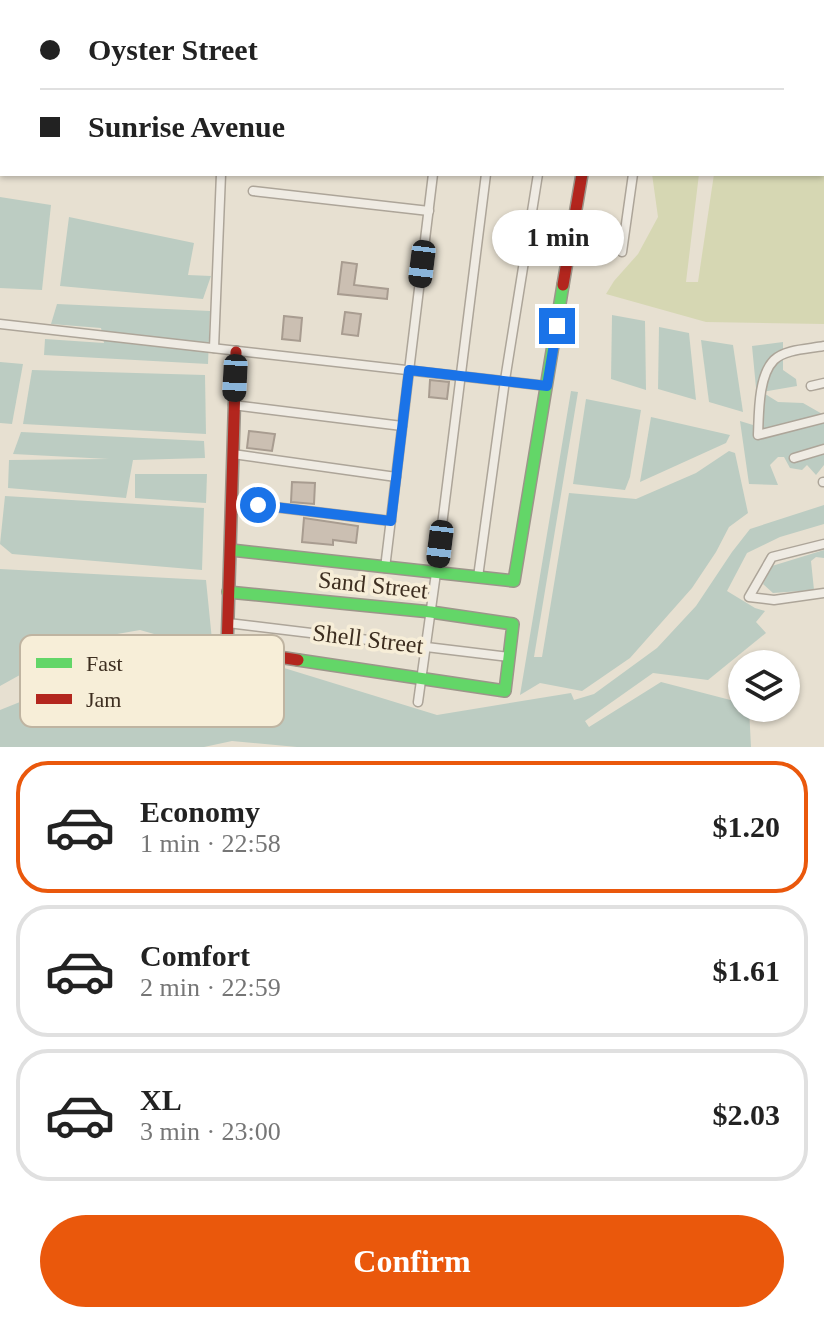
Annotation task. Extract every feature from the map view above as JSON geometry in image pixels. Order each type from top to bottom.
[{"type":"street","points":[[214,348],[221,176]]},
{"type":"street","points":[[385,568],[433,176]]},
{"type":"street","points":[[418,702],[486,176]]},
{"type":"street","points":[[478,577],[538,176]]},
{"type":"street","points":[[231,550],[514,581],[578,176]]},
{"type":"street","points":[[622,252],[633,176]]},
{"type":"street","points":[[253,191],[429,211]]},
{"type":"street","points":[[0,324],[547,386]]},
{"type":"street","points":[[824,346],[789,352],[775,359],[765,375],[758,435],[824,418]]},
{"type":"street","points":[[228,635],[236,352]]},
{"type":"street","points":[[811,386],[824,383]]},
{"type":"street","points":[[233,405],[402,426]]},
{"type":"street","points":[[794,458],[824,449]]},
{"type":"street","points":[[233,454],[396,477]]},
{"type":"street","points":[[232,502],[391,521]]},
{"type":"street","points":[[824,544],[772,557],[749,597],[774,600],[824,593]]},
{"type":"street","name":"Sand Street","points":[[228,592],[431,612],[513,624],[509,657]]},
{"type":"street","name":"Shell Street","points":[[228,623],[509,657]]},
{"type":"street","points":[[284,657],[505,691],[509,657]]},
{"type":"green space","points":[[652,176],[699,176],[686,282],[698,282],[714,176],[824,176],[824,324],[706,322],[606,294],[638,254],[658,217]]},
{"type":"shaded area","points":[[0,197],[51,205],[42,290],[0,288]]},
{"type":"shaded area","points":[[69,217],[194,243],[188,275],[211,276],[203,299],[60,286]]},
{"type":"shaded area","points":[[57,304],[210,311],[208,364],[44,355],[45,339],[104,343],[101,328],[51,324]]},
{"type":"shaded area","points":[[612,315],[645,321],[646,390],[611,379]]},
{"type":"shaded area","points":[[659,327],[689,333],[696,400],[658,389]]},
{"type":"shaded area","points":[[701,340],[733,345],[743,412],[709,402]]},
{"type":"shaded area","points":[[783,342],[783,370],[796,379],[797,386],[762,392],[778,402],[803,403],[824,415],[824,465],[816,475],[807,465],[802,470],[790,468],[784,457],[778,457],[770,465],[778,485],[749,484],[740,421],[753,425],[759,419],[752,346]]},
{"type":"shaded area","points":[[0,362],[23,364],[12,424],[0,423]]},
{"type":"shaded area","points":[[32,370],[205,375],[206,434],[23,424]]},
{"type":"shaded area","points":[[571,391],[578,392],[534,657],[542,657],[569,493],[636,499],[696,473],[729,451],[735,453],[748,513],[729,527],[692,588],[630,658],[582,691],[540,683],[520,695]]},
{"type":"shaded area","points":[[586,399],[641,410],[625,490],[573,484]]},
{"type":"shaded area","points":[[651,417],[730,435],[726,443],[640,482]]},
{"type":"shaded area","points":[[21,432],[204,441],[205,458],[133,460],[126,498],[8,488],[9,460],[109,459],[13,454]]},
{"type":"shaded area","points":[[135,474],[207,474],[206,503],[135,498]]},
{"type":"shaded area","points":[[5,496],[204,508],[202,570],[12,554],[0,544]]},
{"type":"shaded area","points":[[824,505],[824,524],[780,537],[747,553],[727,591],[765,611],[756,622],[766,633],[745,650],[728,650],[728,664],[708,680],[653,673],[585,721],[589,727],[661,682],[728,699],[728,722],[750,722],[751,747],[297,747],[232,741],[204,747],[0,747],[0,710],[20,702],[20,727],[284,727],[284,668],[437,715],[571,693],[574,700],[594,694],[657,648],[696,606],[750,529]]},
{"type":"shaded area","points":[[824,550],[824,558],[816,557],[811,561],[814,590],[773,593],[763,584],[772,566]]},
{"type":"shaded area","points":[[0,569],[206,580],[212,635],[158,635],[140,630],[112,635],[20,635],[20,675],[0,686]]},
{"type":"building","points":[[342,262],[357,264],[354,285],[388,289],[387,299],[338,294]]},
{"type":"building","points":[[345,312],[361,314],[358,336],[342,334]]},
{"type":"building","points":[[284,316],[302,318],[300,341],[282,339]]},
{"type":"building","points":[[430,380],[449,382],[447,399],[429,397]]},
{"type":"building","points":[[249,431],[275,434],[272,451],[247,448]]},
{"type":"building","points":[[292,482],[315,483],[314,504],[291,502]]},
{"type":"building","points":[[304,518],[358,526],[356,543],[333,540],[333,545],[302,542]]},
{"type":"traffic: fast","points":[[231,550],[514,581],[563,285]]},
{"type":"traffic: fast","points":[[228,592],[431,612],[513,624],[505,691],[298,660]]},
{"type":"traffic: jam","points":[[563,285],[582,176]]},
{"type":"traffic: jam","points":[[227,635],[236,352]]},
{"type":"traffic: jam","points":[[284,658],[298,660]]},
{"type":"route","points":[[258,505],[391,521],[409,370],[547,386],[557,326]]}]
